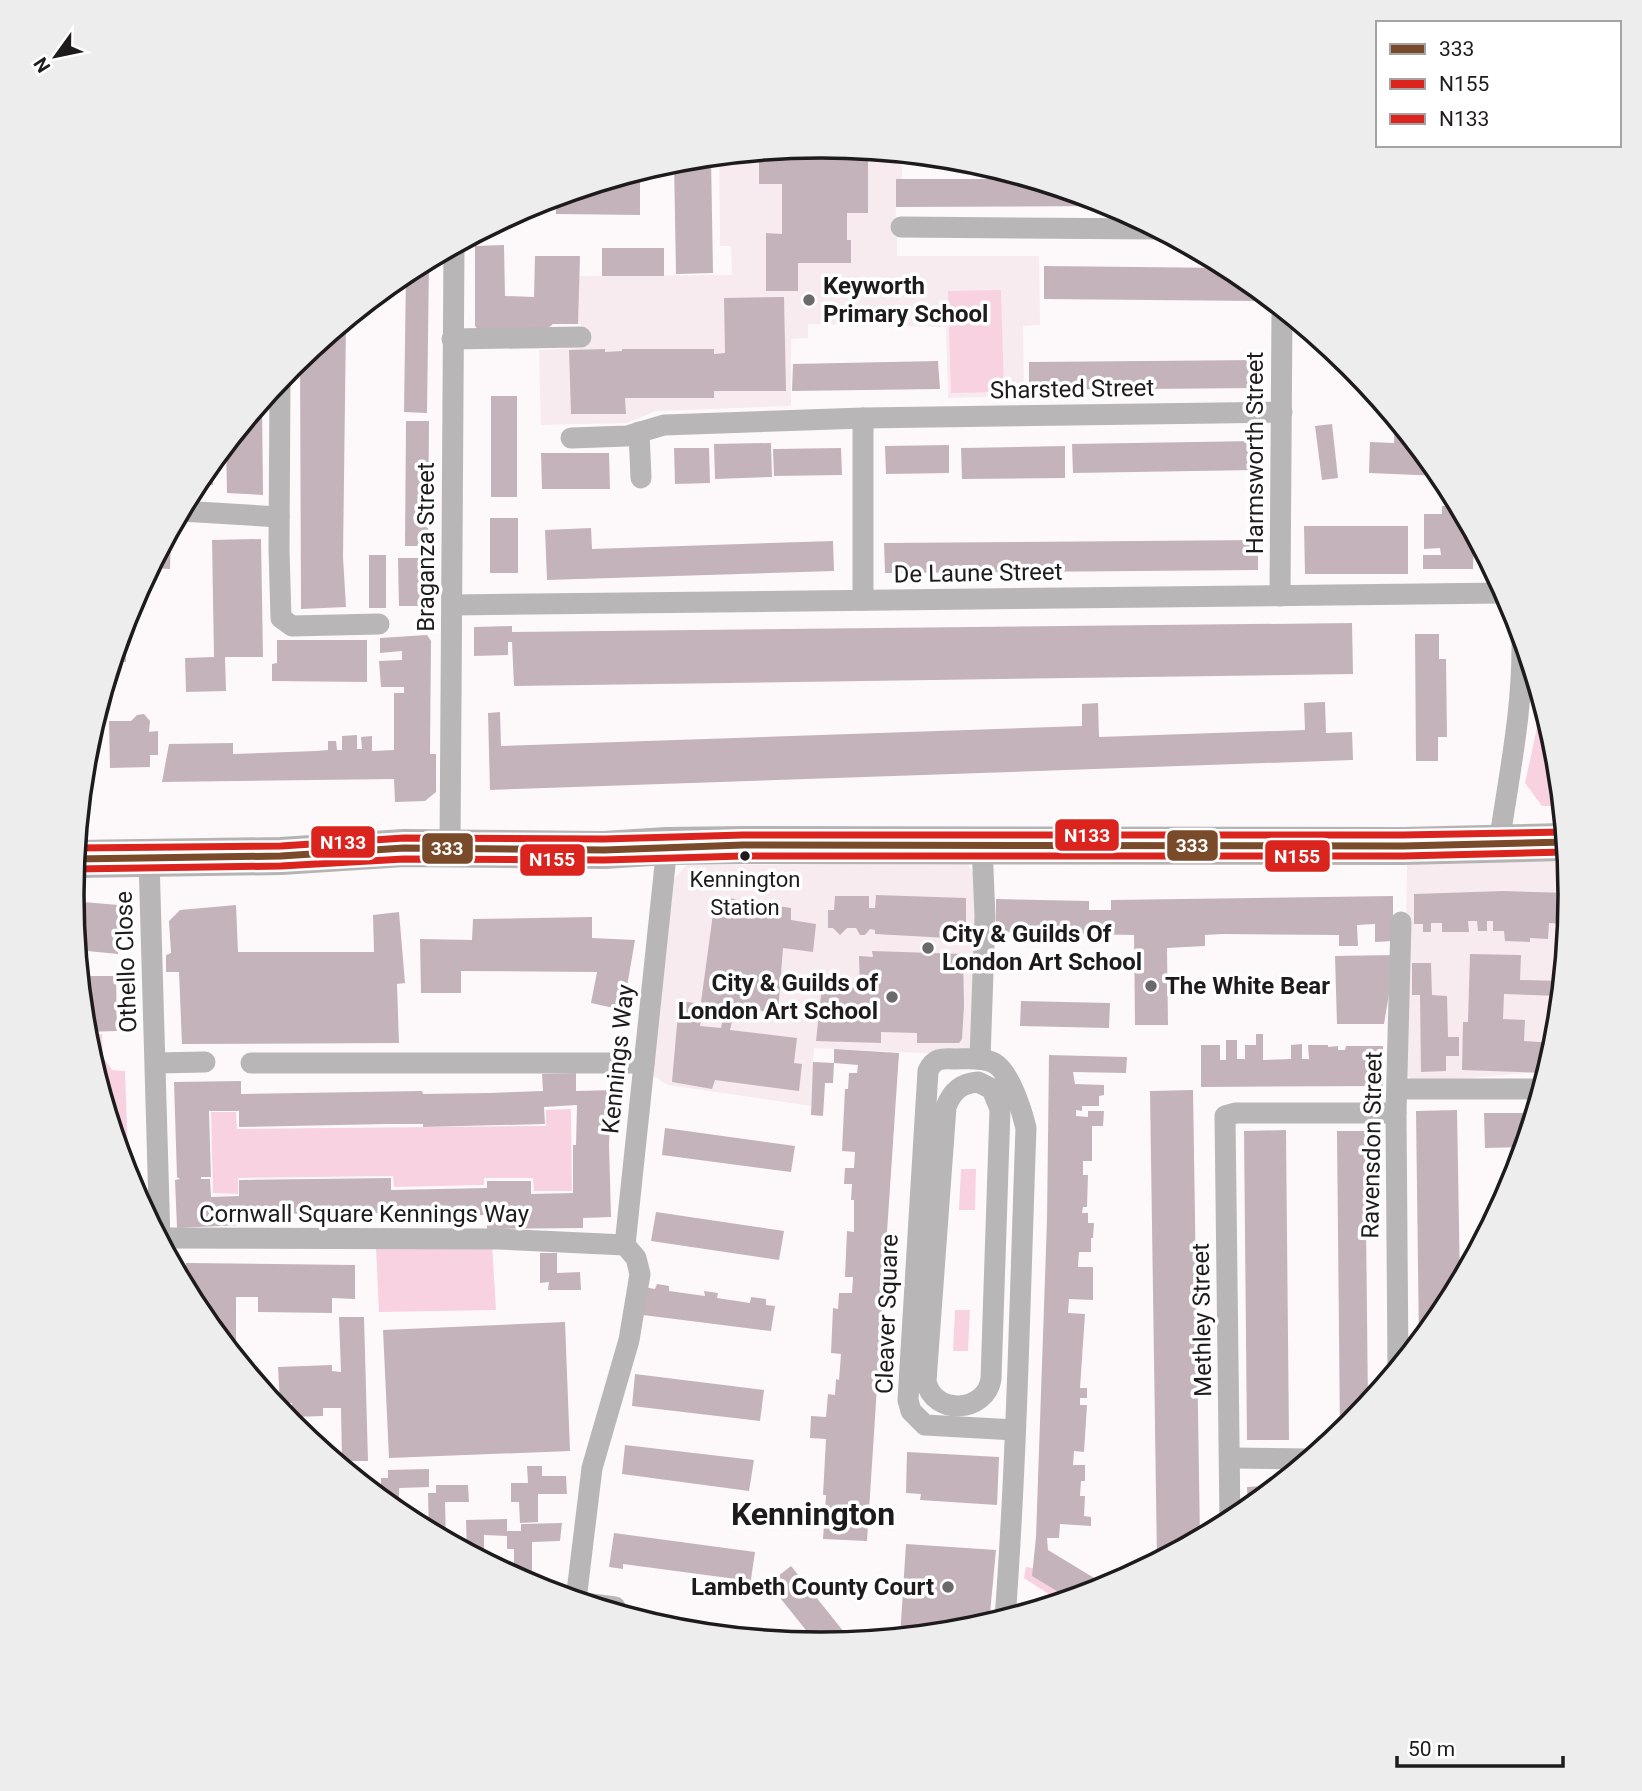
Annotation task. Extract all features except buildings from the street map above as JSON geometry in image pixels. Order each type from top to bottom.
[{"type":"highway","points":[[86,859],[281,856],[404,848],[604,850],[667,846],[1556,842]]},
{"type":"street","points":[[901,227],[1133,229]]},
{"type":"street","name":"Braganza Street","points":[[450,849],[454,257]]},
{"type":"street","name":"Harmsworth Street","points":[[1280,596],[1282,321]]},
{"type":"street","points":[[452,339],[581,337]]},
{"type":"street","points":[[280,396],[281,618],[292,626],[379,624]]},
{"type":"street","name":"Sharsted Street","points":[[571,438],[627,436],[664,425],[863,418],[1282,412]]},
{"type":"street","points":[[863,418],[863,600]]},
{"type":"street","points":[[639,432],[641,478]]},
{"type":"street","points":[[192,512],[279,517]]},
{"type":"street","name":"De Laune Street","points":[[452,605],[1493,593]]},
{"type":"street","points":[[1499,844],[1516,745],[1522,667]]},
{"type":"street","points":[[982,845],[985,917],[980,1058],[997,1064],[1011,1086],[1026,1128],[1005,1609]]},
{"type":"street","name":"Kennings Way","points":[[625,1245],[667,846]]},
{"type":"street","name":"Othello Close","points":[[149,859],[156,1063]]},
{"type":"street","name":"Ravensdon Street","points":[[1398,1354],[1396,1113],[1401,922]]},
{"type":"street","name":"Cleaver Square","points":[[980,1058],[939,1058],[931,1063],[928,1071],[908,1399],[911,1411],[925,1425],[1014,1430]]},
{"type":"street","points":[[156,1063],[205,1062]]},
{"type":"street","name":"Cornwall Square Kennings Way","points":[[156,1063],[160,1220]]},
{"type":"street","points":[[251,1063],[643,1063]]},
{"type":"street","name":"Cleaver Square","points":[[978,1082],[987,1085],[994,1092],[1000,1116],[991,1383],[982,1398],[971,1404],[958,1406],[947,1405],[935,1399],[928,1391],[926,1381],[946,1107],[956,1090],[978,1082]]},
{"type":"street","points":[[1398,1089],[1532,1089]]},
{"type":"street","name":"Methley Street","points":[[1230,1508],[1225,1116],[1236,1113],[1396,1113]]},
{"type":"street","name":"Cornwall Square Kennings Way","points":[[170,1240],[499,1239],[625,1245]]},
{"type":"street","points":[[577,1590],[592,1468],[629,1340],[640,1273],[636,1258],[625,1245]]},
{"type":"street","points":[[1231,1458],[1296,1459]]},
{"type":"shaded area","name":"Keyworth Primary School","points":[[821,158],[902,163],[902,207],[896,207],[897,256],[1039,256],[1040,325],[1023,326],[1024,396],[948,398],[946,327],[808,324],[808,338],[791,339],[791,406],[656,411],[627,423],[541,425],[539,350],[580,348],[581,324],[576,324],[579,276],[732,275],[731,246],[720,246],[719,166]]},
{"type":"shaded area","points":[[1001,290],[1004,392],[951,393],[948,291]]},
{"type":"shaded area","points":[[1538,725],[1553,806],[1542,806],[1525,783]]},
{"type":"shaded area","points":[[1420,859],[1557,862],[1558,896],[1552,992],[1536,1072],[1415,1083],[1404,1072],[1407,863]]},
{"type":"shaded area","points":[[967,863],[976,877],[973,1047],[964,1055],[814,1048],[811,1106],[668,1085],[652,1075],[674,879],[687,865]]},
{"type":"shaded area","points":[[97,1034],[102,1034],[103,1057],[112,1070],[125,1071],[128,1145],[109,1086]]},
{"type":"shaded area","points":[[571,1109],[572,1191],[534,1191],[533,1178],[484,1178],[484,1185],[394,1187],[393,1176],[238,1178],[238,1194],[213,1193],[211,1112],[236,1112],[237,1129],[546,1126],[546,1110]]},
{"type":"shaded area","points":[[961,1169],[976,1169],[975,1210],[959,1210]]},
{"type":"shaded area","points":[[492,1244],[496,1310],[379,1312],[376,1248]]},
{"type":"shaded area","points":[[955,1310],[970,1310],[968,1351],[953,1351]]},
{"type":"shaded area","points":[[1026,1567],[1033,1568],[1033,1576],[1059,1592],[1051,1595],[1024,1578]]},
{"type":"transit line","name":"N133","points":[[86,848],[281,846],[404,838],[1555,832]]},
{"type":"transit line","name":"333","points":[[86,859],[281,856],[404,848],[604,850],[743,845],[1403,846],[1556,842]]},
{"type":"transit line","name":"N155","points":[[85,869],[281,866],[404,859],[1403,856],[1556,852]]},
{"type":"place","name":"Keyworth Primary School","points":[[809,300]]},
{"type":"place","name":"Kennington Station","points":[[745,856]]},
{"type":"place","name":"City & Guilds Of London Art School","points":[[928,948]]},
{"type":"place","name":"The White Bear","points":[[1151,986]]},
{"type":"place","name":"City & Guilds of London Art School","points":[[892,997]]},
{"type":"place","name":"Lambeth County Court","points":[[948,1587]]},
{"type":"district","name":"Kennington","points":[[813,1514]]}]
